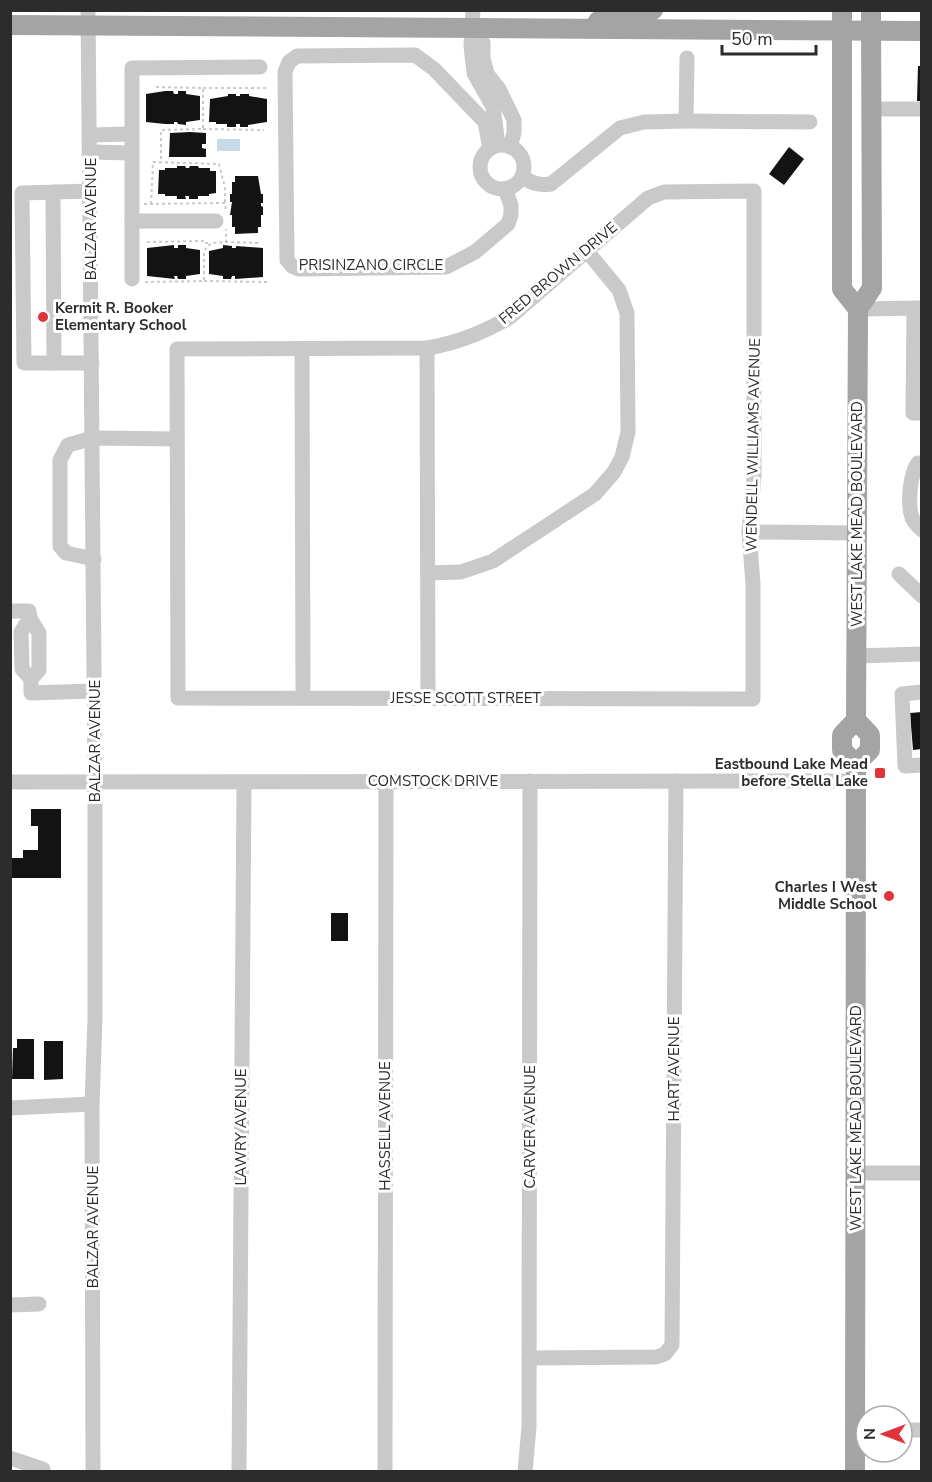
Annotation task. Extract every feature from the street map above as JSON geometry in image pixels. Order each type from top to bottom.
[{"type":"main road","points":[[589,29],[599,20],[609,16],[645,14],[653,10]]},
{"type":"main road","points":[[842,10],[842,289],[858,309]]},
{"type":"main road","name":"WEST LAKE MEAD BOULEVARD","points":[[860,1404],[856,1173],[856,773],[842,750],[842,735],[856,720],[858,309],[872,288],[872,10]]},
{"type":"main road","points":[[10,26],[89,18],[473,19],[589,29],[921,31]]},
{"type":"street","name":"BALZAR AVENUE","points":[[89,18],[95,782],[95,1019],[92,1104],[93,1472]]},
{"type":"street","points":[[473,19],[471,46],[474,73],[493,107],[499,147]]},
{"type":"street","points":[[473,19],[483,43],[483,58],[487,74],[499,89],[513,120],[513,133],[499,147],[481,161],[482,175],[491,186],[505,189],[512,187],[522,177],[524,170],[521,156],[499,147],[484,122],[449,85],[455,80],[474,73]]},
{"type":"street","name":"PRISINZANO CIRCLE","points":[[449,85],[434,69],[415,55],[297,56],[289,62],[285,72],[287,260],[292,266],[299,268],[446,267],[475,252],[508,224],[511,205],[505,189]]},
{"type":"street","points":[[686,121],[687,58]]},
{"type":"street","points":[[136,280],[130,134],[132,68],[260,67]]},
{"type":"street","points":[[872,110],[921,109]]},
{"type":"street","points":[[522,177],[535,183],[551,184],[620,128],[644,122],[810,122]]},
{"type":"street","points":[[90,135],[130,134]]},
{"type":"street","points":[[91,152],[131,153]]},
{"type":"street","points":[[91,191],[22,193],[24,363],[92,363]]},
{"type":"street","name":"FRED BROWN DRIVE","points":[[177,439],[177,349],[427,348],[452,344],[488,330],[510,316],[648,198],[664,192],[754,191]]},
{"type":"street","name":"WENDELL WILLIAMS AVENUE","points":[[753,699],[753,584],[749,532],[754,477],[754,191]]},
{"type":"street","points":[[53,192],[54,363]]},
{"type":"street","points":[[132,221],[223,220]]},
{"type":"street","points":[[428,573],[461,572],[492,561],[595,494],[614,472],[622,457],[628,432],[627,313],[619,290],[586,250]]},
{"type":"street","points":[[858,309],[918,308],[914,413],[921,413]]},
{"type":"street","points":[[427,348],[428,698]]},
{"type":"street","points":[[302,349],[303,698]]},
{"type":"street","points":[[94,559],[66,553],[60,546],[60,460],[68,445],[93,438],[177,439]]},
{"type":"street","name":"JESSE SCOTT STREET","points":[[177,439],[178,698],[753,699]]},
{"type":"street","points":[[921,463],[918,463],[912,475],[911,514],[915,524],[921,530]]},
{"type":"street","points":[[749,532],[857,533]]},
{"type":"street","points":[[899,574],[918,586]]},
{"type":"street","points":[[10,611],[30,611],[30,618],[39,633],[39,669],[31,679],[31,693],[94,692]]},
{"type":"street","points":[[856,656],[921,654]]},
{"type":"street","points":[[921,692],[902,694],[905,766],[921,765]]},
{"type":"street","name":"COMSTOCK DRIVE","points":[[10,782],[676,781],[856,773]]},
{"type":"street","name":"HASSELL AVENUE","points":[[385,1472],[386,781]]},
{"type":"street","name":"CARVER AVENUE","points":[[525,1472],[529,1427],[530,781]]},
{"type":"street","name":"HART AVENUE","points":[[529,1358],[656,1357],[665,1354],[672,1346],[676,781]]},
{"type":"street","name":"LAWRY AVENUE","points":[[239,1472],[244,782]]},
{"type":"street","points":[[10,1108],[92,1104]]},
{"type":"street","points":[[856,1173],[921,1173]]},
{"type":"street","points":[[10,1305],[39,1304]]},
{"type":"street","points":[[10,1458],[43,1469]]},
{"type":"path","points":[[156,87],[266,88]]},
{"type":"path","points":[[203,88],[203,129]]},
{"type":"path","points":[[161,162],[161,130],[264,130]]},
{"type":"path","points":[[151,204],[153,162],[219,164],[225,188],[223,220],[225,242]]},
{"type":"path","points":[[132,204],[225,203]]},
{"type":"path","points":[[145,242],[259,243]]},
{"type":"path","points":[[204,281],[204,251],[211,243]]},
{"type":"path","points":[[136,280],[268,282]]},
{"type":"water","points":[[217,139],[240,139],[240,151],[217,151]]},
{"type":"building","points":[[918,66],[922,66],[922,101],[917,101]]},
{"type":"building","points":[[165,91],[178,94],[178,91],[186,91],[186,94],[200,96],[200,120],[186,122],[186,125],[177,122],[165,124],[146,122],[146,94]]},
{"type":"building","points":[[228,94],[240,96],[240,94],[249,94],[249,96],[267,99],[267,122],[248,125],[248,127],[240,127],[240,124],[236,124],[236,127],[227,127],[227,124],[209,122],[210,99],[228,96]]},
{"type":"building","points":[[170,133],[206,133],[206,144],[202,144],[202,148],[206,149],[206,157],[169,157]]},
{"type":"building","points":[[789,147],[804,159],[784,185],[769,174]]},
{"type":"building","points":[[177,166],[189,168],[198,166],[216,171],[216,193],[209,194],[209,196],[198,196],[198,199],[189,199],[189,196],[185,196],[186,199],[177,199],[177,196],[158,194],[159,170],[177,168]]},
{"type":"building","points":[[235,176],[258,176],[261,194],[263,194],[261,206],[263,215],[261,215],[261,227],[258,227],[258,233],[235,234],[235,227],[232,227],[230,194],[232,194],[232,182],[235,182]]},
{"type":"building","points":[[174,245],[174,248],[178,248],[178,245],[186,245],[186,248],[200,250],[200,274],[186,276],[186,279],[178,279],[177,276],[174,276],[175,279],[147,276],[147,248]]},
{"type":"building","points":[[223,245],[232,246],[232,248],[236,246],[263,248],[263,277],[235,279],[235,276],[232,276],[231,279],[223,279],[223,276],[209,274],[209,251],[223,248]]},
{"type":"building","points":[[922,712],[922,749],[913,750],[910,713]]},
{"type":"building","points":[[31,809],[61,809],[61,878],[10,878],[10,858],[23,858],[23,850],[38,850],[38,826],[31,826]]},
{"type":"building","points":[[331,913],[348,913],[348,941],[331,941]]},
{"type":"building","points":[[17,1039],[34,1039],[34,1079],[12,1079],[13,1048],[17,1048]]},
{"type":"building","points":[[44,1041],[63,1041],[63,1079],[44,1080]]},
{"type":"place","name":"Kermit R. Booker Elementary School","points":[[43,317]]},
{"type":"place","name":"Eastbound Lake Mead before Stella Lake","points":[[880,773]]},
{"type":"place","name":"Charles I West Middle School","points":[[889,896]]}]
